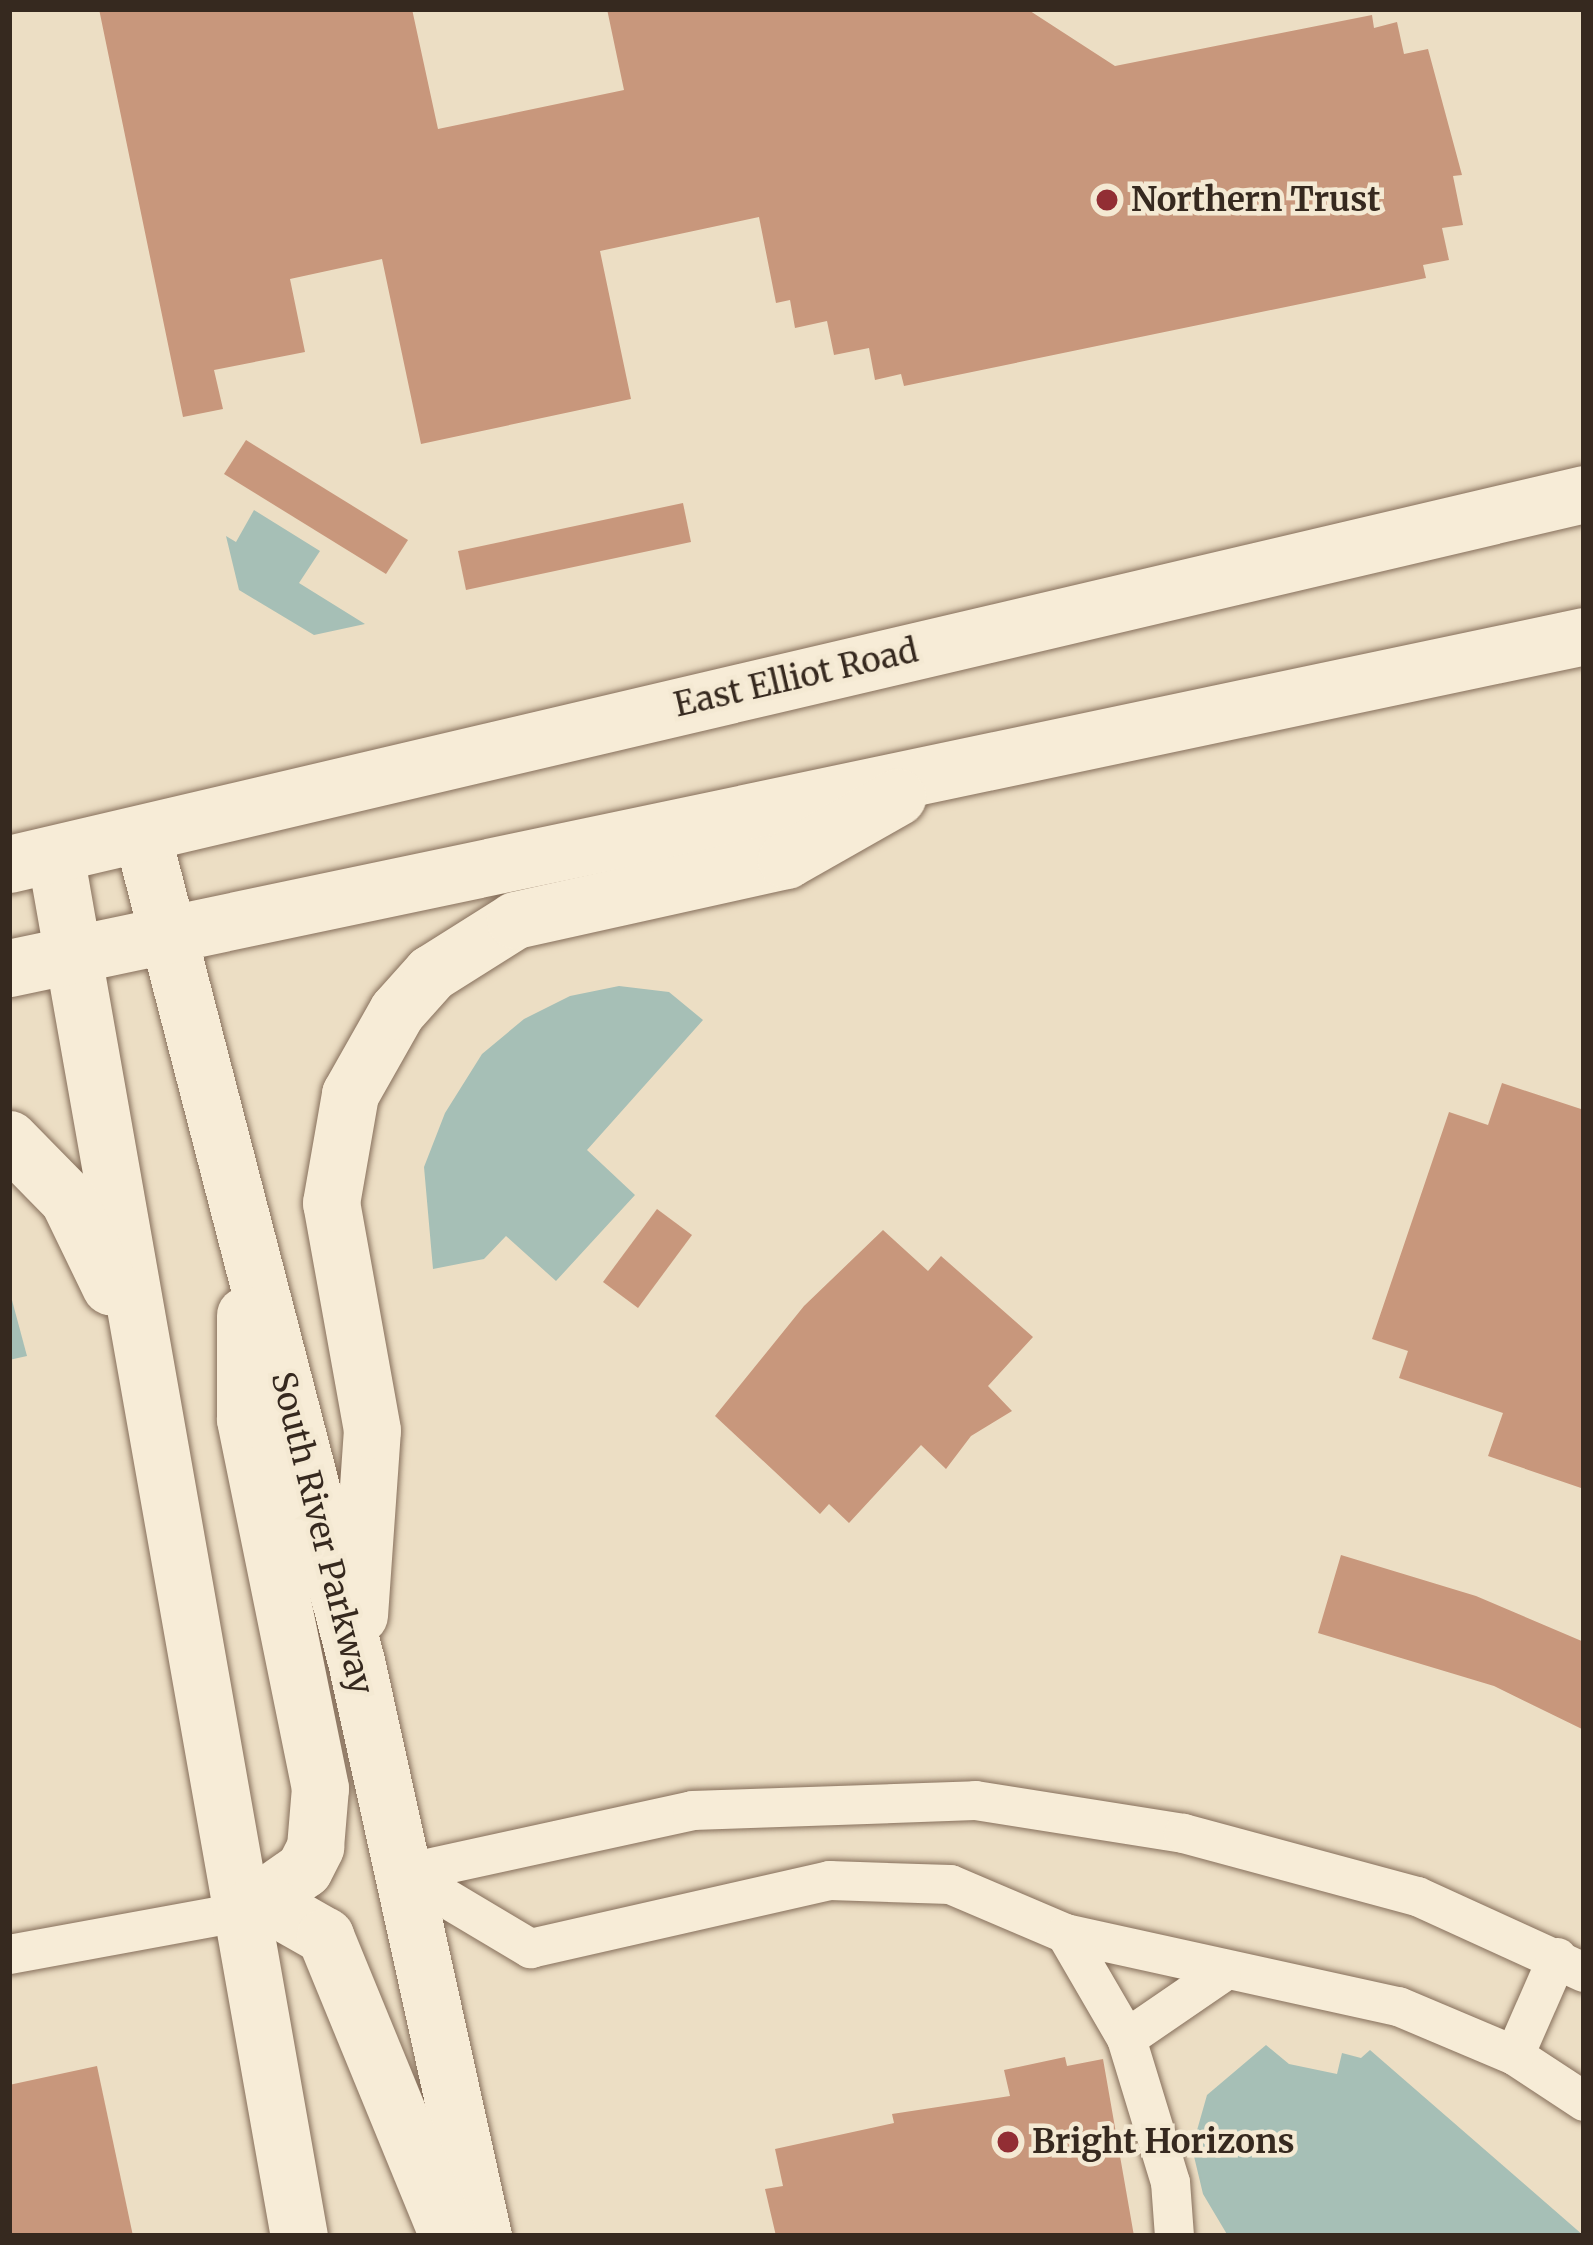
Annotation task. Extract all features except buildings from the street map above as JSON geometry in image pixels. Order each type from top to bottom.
[{"type":"street","name":"East Elliot Road","points":[[32,859],[1584,494]]},
{"type":"street","points":[[9,968],[1584,636]]},
{"type":"street","points":[[356,1661],[372,1430],[331,1203],[350,1094],[397,1011],[431,973],[515,920],[786,860],[943,771]]},
{"type":"street","name":"South River Parkway","points":[[142,835],[356,1661],[483,2236]]},
{"type":"street","points":[[32,859],[74,955],[299,2236]]},
{"type":"street","points":[[9,1139],[91,1234],[166,1467]]},
{"type":"street","points":[[244,1233],[245,1419],[320,1788],[315,1847],[304,1869],[244,1911]]},
{"type":"street","points":[[404,1873],[692,1810],[975,1800],[1204,1839],[1417,1896],[1570,1965],[1514,2055]]},
{"type":"street","points":[[404,1873],[530,1948],[830,1880],[950,1884],[1065,1934],[1221,1973],[1398,2006],[1514,2055],[1584,2102]]},
{"type":"street","points":[[9,1954],[244,1911],[280,1911],[325,1936],[448,2236]]},
{"type":"street","points":[[1065,1934],[1126,2038],[1170,2182],[1174,2236]]},
{"type":"street","points":[[1126,2038],[1221,1973]]},
{"type":"water","points":[[254,510],[320,551],[299,583],[365,624],[314,635],[239,590],[226,536],[236,542]]},
{"type":"water","points":[[619,986],[669,992],[703,1020],[587,1150],[635,1195],[556,1281],[506,1236],[484,1259],[433,1269],[424,1167],[445,1113],[482,1054],[524,1019],[570,996]]},
{"type":"water","points":[[9,1289],[27,1356],[9,1360]]},
{"type":"water","points":[[1266,2045],[1289,2064],[1337,2074],[1342,2053],[1361,2058],[1370,2050],[1584,2236],[1228,2236],[1203,2194],[1192,2148],[1207,2095]]},
{"type":"place","name":"Northern Trust","points":[[1107,200]]},
{"type":"place","name":"Bright Horizons","points":[[1008,2142]]}]
